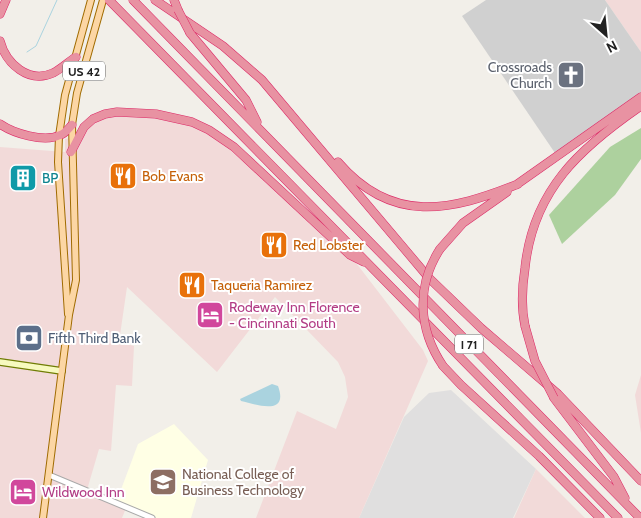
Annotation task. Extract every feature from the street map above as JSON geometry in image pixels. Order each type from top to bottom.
[{"type":"highway","points":[[0,14],[6,0]]},
{"type":"highway","name":"I 71","points":[[109,0],[618,518]]},
{"type":"highway","name":"I 71","points":[[133,0],[640,518]]},
{"type":"highway","points":[[155,0],[246,64],[294,117],[429,278],[481,328],[558,394],[641,481]]},
{"type":"highway","points":[[174,0],[190,33],[246,100],[260,128]]},
{"type":"highway","points":[[0,41],[4,53],[14,66],[36,76],[54,73],[76,57]]},
{"type":"highway","points":[[600,518],[539,456],[461,385],[444,366],[427,336],[423,310],[424,284],[430,267],[440,249],[463,223],[641,97]]},
{"type":"highway","points":[[629,507],[614,477],[554,398],[535,361],[525,326],[523,300],[525,265],[530,237],[541,208],[563,172],[584,149],[641,106]]},
{"type":"highway","points":[[71,152],[84,127],[93,119],[105,114],[116,112],[156,114],[192,122],[209,130],[234,147],[350,255],[370,266]]},
{"type":"highway","points":[[294,117],[311,132],[351,176],[374,192],[400,203],[424,208],[443,208],[474,201],[518,184]]},
{"type":"highway","points":[[0,124],[17,134],[59,136],[72,125]]},
{"type":"main road","name":"US 42","points":[[69,315],[58,162],[59,136],[65,95],[92,0]]},
{"type":"main road","name":"US 42","points":[[43,518],[69,315],[74,294],[76,262],[71,152],[72,125],[78,93],[103,0]]},
{"type":"main road","points":[[0,362],[62,371]]},
{"type":"street","points":[[49,475],[152,518]]},
{"type":"shaded area","name":"Crossroads Church","points":[[486,0],[605,0],[641,52],[641,97],[557,156],[462,16]]},
{"type":"shaded area","points":[[605,0],[641,0],[641,52]]},
{"type":"shaded area","points":[[100,115],[173,116],[227,141],[350,255],[423,350],[428,361],[359,518],[256,518],[297,411],[336,429],[348,397],[345,377],[338,362],[275,297],[217,372],[127,287],[119,342],[134,346],[132,386],[116,385],[111,451],[99,449],[87,490],[126,508],[122,518],[0,518],[0,147],[65,152],[65,139],[78,136]]},
{"type":"shaded area","points":[[641,375],[641,433],[635,395]]},
{"type":"shaded area","points":[[451,390],[536,469],[513,518],[359,518],[404,417],[429,393]]},
{"type":"shaded area","name":"National College of Business Technology","points":[[174,424],[208,460],[191,518],[152,518],[116,503],[138,444]]},
{"type":"shaded area","points":[[536,469],[585,518],[514,518]]},
{"type":"green space","points":[[641,128],[641,159],[615,195],[562,244],[549,215],[610,147]]},
{"type":"water","points":[[272,384],[278,386],[280,395],[279,402],[275,405],[263,406],[241,401],[240,399]]},
{"type":"waterway","points":[[27,52],[36,46],[57,0]]},
{"type":"place","name":"Crossroads Church","points":[[571,75]]},
{"type":"place","name":"Bob Evans","points":[[123,176]]},
{"type":"place","name":"BP","points":[[23,178]]},
{"type":"place","name":"Red Lobster","points":[[274,245]]},
{"type":"place","name":"Taqueria Ramirez","points":[[192,285]]},
{"type":"place","name":"Rodeway Inn Florence - Cincinnati South","points":[[210,315]]},
{"type":"place","name":"Fifth Third Bank","points":[[29,338]]},
{"type":"place","name":"National College of Business Technology","points":[[163,482]]},
{"type":"place","name":"Wildwood Inn","points":[[23,492]]}]
